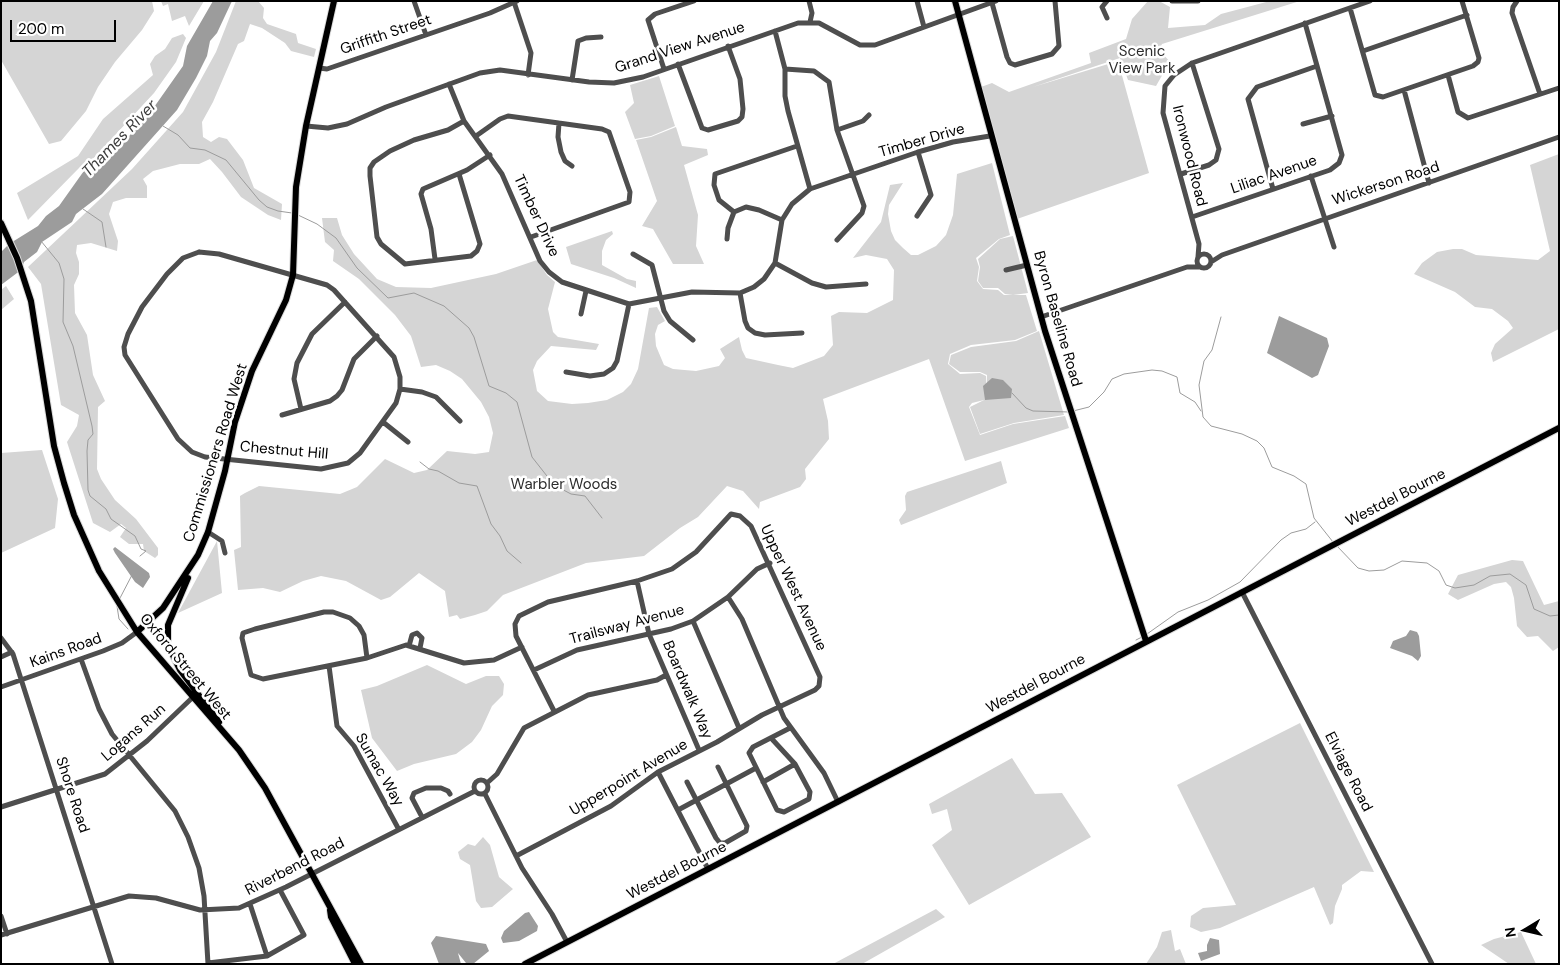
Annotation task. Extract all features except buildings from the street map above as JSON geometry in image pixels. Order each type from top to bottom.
[{"type":"main road","name":"Commissioners Road West","points":[[137,632],[163,608],[198,555],[208,532],[228,459],[235,422],[252,371],[286,300],[293,275],[296,188],[306,126],[334,1]]},
{"type":"main road","name":"Byron Baseline Road","points":[[955,1],[990,136],[1041,317],[1146,641]]},
{"type":"main road","name":"Oxford Street West","points":[[1,223],[17,258],[38,337],[54,446],[74,515],[99,571],[137,632],[192,698],[239,750],[265,788],[361,964]]},
{"type":"main road","name":"Oxford Street West","points":[[1,231],[29,301]]},
{"type":"main road","name":"Westdel Bourne","points":[[526,964],[1559,428]]},
{"type":"main road","points":[[198,555],[168,625],[168,646],[180,670],[239,750]]},
{"type":"main road","name":"Oxford Street West","points":[[330,910],[331,917],[355,964]]},
{"type":"street","points":[[414,1],[426,35]]},
{"type":"street","points":[[664,69],[648,20],[655,14],[694,1]]},
{"type":"street","points":[[809,1],[812,13],[810,22],[819,23],[860,45],[885,42],[994,2],[1007,57],[1010,63],[1015,65],[1052,54],[1059,46],[1055,1]]},
{"type":"street","points":[[917,1],[924,27]]},
{"type":"street","points":[[1107,1],[1102,8],[1107,18]]},
{"type":"street","points":[[1172,1],[1198,1]]},
{"type":"street","name":"Ironwood Road","points":[[1199,267],[1197,258],[1198,244],[1192,217],[1162,113],[1165,86],[1174,75],[1192,63],[1370,1]]},
{"type":"street","points":[[1350,8],[1375,95],[1383,97],[1473,66],[1478,62],[1479,58],[1462,1]]},
{"type":"street","points":[[1517,1],[1513,6],[1512,13],[1540,94]]},
{"type":"street","name":"Griffith Street","points":[[318,68],[327,69],[515,2]]},
{"type":"street","points":[[515,2],[531,53],[528,75]]},
{"type":"street","points":[[1362,51],[1467,15]]},
{"type":"street","name":"Grand View Avenue","points":[[306,126],[328,128],[347,124],[449,84],[493,70],[572,80],[614,83],[643,77],[798,22],[810,22]]},
{"type":"street","name":"Liliac Avenue","points":[[1192,217],[1330,170],[1342,159],[1332,116],[1305,23]]},
{"type":"street","points":[[774,31],[785,69],[785,96],[810,189]]},
{"type":"street","points":[[572,80],[575,48],[578,41],[586,38],[601,37]]},
{"type":"street","points":[[678,64],[702,128],[708,130],[738,120],[742,117],[743,109],[740,79],[728,46]]},
{"type":"street","points":[[1180,174],[1209,165],[1216,160],[1218,149],[1192,63]]},
{"type":"street","points":[[1273,189],[1248,99],[1256,87],[1317,66]]},
{"type":"street","points":[[785,69],[814,71],[830,82],[837,130],[864,206],[862,213],[837,240]]},
{"type":"street","points":[[1448,75],[1458,112],[1468,118],[1559,88]]},
{"type":"street","name":"Timber Drive","points":[[449,84],[464,121],[502,174],[540,261],[548,272],[562,282],[628,304],[692,292],[740,293],[764,279],[774,263],[782,220],[792,204],[810,189],[918,152],[953,142],[990,136]]},
{"type":"street","points":[[1404,90],[1429,183]]},
{"type":"street","points":[[837,130],[863,120],[869,115]]},
{"type":"street","points":[[476,136],[500,119],[508,116],[602,128],[609,132],[631,198],[623,206],[531,238]]},
{"type":"street","points":[[1303,124],[1332,116]]},
{"type":"street","points":[[459,174],[480,244],[476,251],[471,256],[405,264],[381,244],[375,225],[370,168],[374,162],[390,151],[414,140],[448,130],[464,121]]},
{"type":"street","points":[[560,123],[558,137],[561,152],[565,160],[572,166]]},
{"type":"street","name":"Wickerson Road","points":[[1199,267],[1206,268],[1211,262],[1222,255],[1559,137]]},
{"type":"street","points":[[734,212],[720,200],[714,185],[715,174],[797,146]]},
{"type":"street","points":[[917,216],[931,195],[918,152]]},
{"type":"street","points":[[435,259],[431,230],[421,194],[428,185],[459,174],[480,163],[490,155]]},
{"type":"street","points":[[1310,176],[1334,247]]},
{"type":"street","points":[[727,239],[728,228],[734,212],[746,207],[759,210],[782,220]]},
{"type":"street","name":"Ironwood Road","points":[[1198,244],[1211,262]]},
{"type":"street","name":"Chestnut Hill","points":[[293,275],[219,254],[199,252],[175,264],[146,300],[125,341],[125,355],[178,439],[192,452],[205,457],[321,469],[334,468],[348,463],[360,453],[396,403],[400,389]]},
{"type":"street","points":[[633,254],[649,262],[654,267],[660,299],[670,321],[693,340]]},
{"type":"street","name":"Wickerson Road","points":[[1197,258],[1207,255],[1222,255]]},
{"type":"street","points":[[1186,268],[1197,258]]},
{"type":"street","points":[[774,263],[812,283],[826,287],[866,284]]},
{"type":"street","points":[[1006,270],[1027,265]]},
{"type":"street","points":[[1041,317],[1186,268],[1199,267]]},
{"type":"street","points":[[293,275],[327,285],[377,336],[394,357],[398,367],[400,389],[422,392],[436,397],[460,421]]},
{"type":"street","points":[[581,314],[586,291]]},
{"type":"street","points":[[740,293],[745,321],[748,328],[755,334],[802,333]]},
{"type":"street","points":[[301,409],[294,379],[297,363],[312,334],[345,302]]},
{"type":"street","points":[[566,372],[590,376],[604,374],[613,368],[628,304]]},
{"type":"street","points":[[282,415],[330,401],[337,396],[342,390],[354,359],[377,336]]},
{"type":"street","points":[[383,422],[408,442]]},
{"type":"street","name":"Upper West Avenue","points":[[554,712],[514,630],[519,616],[548,602],[637,581],[672,569],[696,552],[731,514],[740,516],[751,526],[770,563],[820,677],[820,686],[815,690],[780,706]]},
{"type":"street","points":[[208,532],[222,541],[225,553]]},
{"type":"street","name":"Trailsway Avenue","points":[[534,670],[577,650],[649,634],[693,621],[728,598],[757,569],[770,563]]},
{"type":"street","name":"Boardwalk Way","points":[[637,581],[649,634],[699,750]]},
{"type":"street","name":"Elviage Road","points":[[1242,592],[1432,964]]},
{"type":"street","points":[[728,598],[742,619],[790,728],[824,773],[838,802]]},
{"type":"street","points":[[367,658],[364,635],[359,626],[350,618],[333,612],[324,612],[255,629],[244,633],[242,638],[251,675],[256,678],[367,658],[408,646],[420,648],[457,662],[471,663],[494,660],[522,647]]},
{"type":"street","points":[[693,621],[740,728]]},
{"type":"street","name":"Kains Road","points":[[1,687],[122,643],[137,632]]},
{"type":"street","points":[[408,646],[412,635],[417,633],[422,638],[420,648]]},
{"type":"street","name":"Shore Road","points":[[1,638],[12,652],[22,680],[112,964]]},
{"type":"street","points":[[1,657],[12,652]]},
{"type":"street","points":[[82,659],[103,718],[112,734],[129,756],[150,777],[175,811],[188,837],[199,868],[208,963],[268,956],[304,935],[280,890]]},
{"type":"street","name":"Sumac Way","points":[[329,666],[337,726],[354,746],[398,828]]},
{"type":"street","points":[[487,783],[497,774],[524,728],[588,695],[657,680],[666,675]]},
{"type":"street","name":"Logans Run","points":[[1,807],[105,774],[129,756],[192,698]]},
{"type":"street","name":"Upperpoint Avenue","points":[[516,856],[611,806],[658,772],[780,706]]},
{"type":"street","points":[[771,738],[795,764],[810,792],[809,799],[780,812],[777,810],[749,753],[750,750],[771,738],[790,728]]},
{"type":"street","points":[[763,782],[795,764]]},
{"type":"street","points":[[688,782],[720,843],[725,843],[746,832],[746,822],[718,767]]},
{"type":"street","points":[[678,810],[756,768]]},
{"type":"street","points":[[658,772],[708,869]]},
{"type":"street","points":[[485,794],[479,794],[475,791],[474,786],[477,781],[481,780],[487,783]]},
{"type":"street","points":[[485,794],[488,789],[487,783]]},
{"type":"street","points":[[422,817],[412,798],[414,792],[426,788],[441,788],[450,794]]},
{"type":"street","name":"Riverbend Road","points":[[4,934],[126,897],[141,896],[203,910],[227,910],[250,904],[475,791]]},
{"type":"street","points":[[485,794],[516,856],[567,942]]},
{"type":"street","points":[[250,904],[268,956]]},
{"type":"street","points":[[1,916],[4,934]]},
{"type":"green space","points":[[1,1],[152,1],[154,11],[142,30],[115,62],[98,87],[86,111],[61,141],[49,144],[1,60]]},
{"type":"green space","points":[[161,1],[204,1],[189,26],[185,16],[172,21],[168,4],[163,6]]},
{"type":"green space","points":[[236,1],[258,1],[264,8],[263,18],[267,24],[296,34],[298,43],[316,49],[314,57],[291,51],[285,43],[262,28],[250,24],[244,41],[238,44],[213,102],[202,122],[203,137],[211,142],[219,137],[227,139],[243,160],[254,188],[282,204],[281,220],[268,215],[241,197],[210,159],[199,164],[180,164],[153,171],[143,179],[147,186],[147,198],[126,198],[113,202],[109,214],[118,241],[117,251],[91,243],[77,245],[76,253],[79,262],[79,274],[74,285],[75,313],[87,335],[93,375],[105,401],[98,407],[97,469],[101,479],[115,500],[136,519],[158,548],[158,555],[155,558],[144,551],[143,544],[129,544],[120,537],[126,528],[121,524],[110,532],[93,523],[67,442],[77,426],[79,415],[61,405],[41,284],[28,267],[132,169],[183,112],[216,52]]},
{"type":"green space","name":"Scenic View Park","points":[[1148,1],[1159,1],[1170,7],[1168,28],[1205,25],[1221,14],[1270,1],[1300,1],[1162,44],[1159,50],[1173,65],[1164,72],[1156,86],[1128,80],[1120,58],[1033,87],[1118,61],[1149,173],[1017,219],[981,87],[992,83],[1009,92],[1091,63],[1089,53],[1126,39],[1132,19]]},
{"type":"green space","points":[[183,34],[186,38],[176,62],[154,93],[91,161],[79,168],[28,220],[17,193],[78,156],[103,119],[153,75],[150,64],[155,56],[165,49],[172,38]]},
{"type":"green space","points":[[659,76],[675,126],[651,136],[635,139],[625,112],[634,103],[630,85]]},
{"type":"green space","points":[[676,127],[682,146],[707,149],[708,155],[684,165],[698,215],[696,246],[704,264],[673,264],[653,229],[642,226],[657,201],[636,140],[651,137]]},
{"type":"green space","points":[[1559,154],[1559,329],[1493,362],[1491,353],[1495,344],[1513,328],[1508,321],[1492,309],[1475,307],[1455,292],[1414,274],[1422,263],[1437,252],[1453,249],[1462,249],[1476,255],[1538,260],[1550,251],[1530,165]]},
{"type":"green space","name":"Warbler Woods","points":[[992,163],[1010,235],[999,239],[976,258],[979,267],[977,281],[983,289],[998,290],[1004,295],[1026,295],[1037,331],[1015,340],[971,345],[950,354],[948,364],[960,374],[980,373],[986,376],[986,400],[987,375],[980,372],[960,372],[949,364],[951,355],[971,347],[1016,341],[1039,331],[1064,415],[1014,423],[980,434],[970,407],[984,400],[972,403],[969,407],[980,435],[1013,424],[1065,416],[1069,428],[965,461],[929,359],[823,399],[828,421],[829,439],[805,469],[806,479],[800,487],[760,502],[759,509],[743,491],[727,486],[698,517],[680,528],[644,556],[586,563],[503,595],[487,611],[460,619],[457,615],[449,617],[445,591],[419,573],[390,597],[381,600],[346,581],[321,576],[303,581],[280,592],[263,588],[238,590],[234,550],[241,547],[240,496],[245,493],[259,486],[340,494],[357,487],[385,459],[414,473],[427,470],[447,451],[475,454],[489,452],[493,433],[489,417],[481,402],[462,379],[450,371],[436,365],[421,367],[411,336],[395,315],[359,279],[333,261],[334,250],[325,242],[322,218],[337,218],[342,235],[354,254],[377,279],[396,287],[431,288],[496,274],[537,260],[547,275],[555,282],[548,309],[553,332],[558,337],[599,344],[596,350],[551,346],[537,361],[533,370],[537,391],[548,401],[572,404],[588,403],[607,400],[623,392],[631,384],[638,369],[649,308],[657,307],[665,321],[658,325],[655,334],[656,346],[664,365],[673,369],[696,371],[719,366],[725,358],[720,349],[739,337],[746,358],[793,368],[824,356],[833,345],[831,316],[839,312],[867,313],[893,300],[894,270],[887,259],[866,255],[853,258],[881,222],[890,185],[903,183],[889,205],[888,214],[891,231],[895,240],[903,248],[911,255],[918,255],[936,246],[946,235],[953,215],[957,174]]},
{"type":"green space","points":[[612,231],[613,234],[606,240],[602,251],[602,265],[627,279],[636,281],[636,288],[614,278],[571,264],[566,247]]},
{"type":"green space","points":[[1013,236],[1028,293],[1013,295],[1005,294],[998,288],[983,288],[978,281],[980,267],[978,259],[1000,239]]},
{"type":"green space","points":[[6,286],[14,299],[1,310],[1,290]]},
{"type":"green space","points":[[42,450],[58,499],[55,528],[1,553],[1,453]]},
{"type":"green space","points":[[1001,461],[1007,483],[901,525],[899,520],[906,510],[905,496],[907,492]]},
{"type":"green space","points":[[217,541],[222,593],[178,613]]},
{"type":"green space","points":[[1512,560],[1523,561],[1544,605],[1559,601],[1559,647],[1553,651],[1538,636],[1527,637],[1517,626],[1514,598],[1511,587],[1506,582],[1494,584],[1458,600],[1448,594],[1458,575]]},
{"type":"green space","points":[[427,665],[466,684],[486,676],[499,676],[504,684],[503,695],[492,706],[481,730],[472,742],[456,754],[414,764],[397,771],[372,738],[361,690],[377,686]]},
{"type":"green space","points":[[1300,723],[1374,872],[1361,871],[1342,885],[1335,906],[1333,923],[1330,925],[1314,887],[1220,928],[1201,932],[1190,927],[1191,916],[1203,908],[1236,905],[1177,785]]},
{"type":"green space","points":[[1012,758],[1035,794],[1062,793],[1091,837],[969,905],[932,845],[952,830],[947,809],[932,814],[929,804]]},
{"type":"green space","points":[[483,837],[490,845],[499,877],[513,889],[492,907],[481,908],[476,901],[470,865],[460,859],[458,852],[468,844],[475,846]]},
{"type":"green space","points":[[936,909],[945,917],[862,964],[833,964]]},
{"type":"green space","points":[[1171,930],[1175,951],[1180,949],[1186,964],[1146,964],[1157,947],[1162,932]]},
{"type":"green space","points":[[1521,932],[1536,964],[1509,964],[1481,945],[1494,939]]},
{"type":"shaded area","points":[[213,1],[232,1],[217,33],[210,41],[207,56],[196,78],[177,110],[102,194],[76,214],[72,222],[42,242],[37,252],[24,262],[21,270],[1,285],[2,251],[9,244],[38,226],[46,216],[59,206],[86,168],[116,149],[145,120],[183,66],[187,46]]},
{"type":"shaded area","points":[[1279,316],[1327,338],[1329,346],[1318,375],[1312,378],[1267,353]]},
{"type":"shaded area","points":[[992,378],[1003,380],[1012,389],[1011,398],[985,400],[983,386]]},
{"type":"shaded area","points":[[115,547],[149,573],[150,577],[143,588],[135,582],[115,553],[113,549]]},
{"type":"shaded area","points":[[1410,630],[1417,632],[1419,636],[1421,656],[1418,661],[1412,656],[1390,648],[1393,641],[1406,636]]},
{"type":"shaded area","points":[[529,912],[538,926],[537,931],[519,941],[503,943],[501,938],[504,931],[525,913]]},
{"type":"shaded area","points":[[436,936],[486,944],[489,951],[473,964],[466,963],[458,953],[461,964],[439,964],[431,943]]},
{"type":"shaded area","points":[[1210,938],[1219,940],[1220,954],[1201,961],[1198,953],[1207,951]]},
{"type":"waterway","points":[[163,126],[178,135],[190,148],[205,150],[226,160],[267,207],[292,213]]},
{"type":"waterway","points":[[83,209],[102,222],[106,247]]},
{"type":"waterway","points":[[298,215],[317,224],[336,238],[357,268],[388,298],[414,293],[444,306],[469,328],[474,337],[489,386],[506,393],[517,402],[532,457],[554,485],[571,494],[585,496],[602,518]]},
{"type":"waterway","points":[[41,241],[59,263],[64,279],[63,322],[73,346],[92,426],[93,434],[88,440],[87,451],[88,490],[90,496],[106,509],[111,519],[135,536],[141,549],[146,551],[140,556]]},
{"type":"waterway","points":[[1221,317],[1212,350],[1204,361],[1199,385],[1203,417],[1211,426],[1242,434],[1257,441],[1264,448],[1272,467],[1294,476],[1306,484],[1314,518],[1333,542]]},
{"type":"waterway","points":[[1073,411],[1089,407],[1104,392],[1112,379],[1124,374],[1152,370],[1162,371],[1177,377],[1180,393],[1195,402],[1201,411]]},
{"type":"waterway","points":[[1012,393],[1026,408],[1033,411],[1069,412]]},
{"type":"waterway","points":[[420,462],[429,469],[438,471],[459,483],[477,486],[491,524],[500,536],[507,551],[521,563]]},
{"type":"waterway","points":[[1147,634],[1178,612],[1208,600],[1240,582],[1281,540],[1291,533],[1306,529],[1315,522]]},
{"type":"waterway","points":[[1336,545],[1358,568],[1369,571],[1384,570],[1402,561],[1427,563],[1439,571],[1446,585],[1455,588],[1474,585],[1490,576],[1510,574],[1526,585],[1534,609],[1550,616],[1559,615]]},
{"type":"waterway","points":[[119,600],[132,575]]},
{"type":"waterway","points":[[117,606],[119,619],[128,629]]},
{"type":"waterway","points":[[1136,640],[1142,637]]},
{"type":"water label","name":"Thames River","points":[[120,139]]}]
